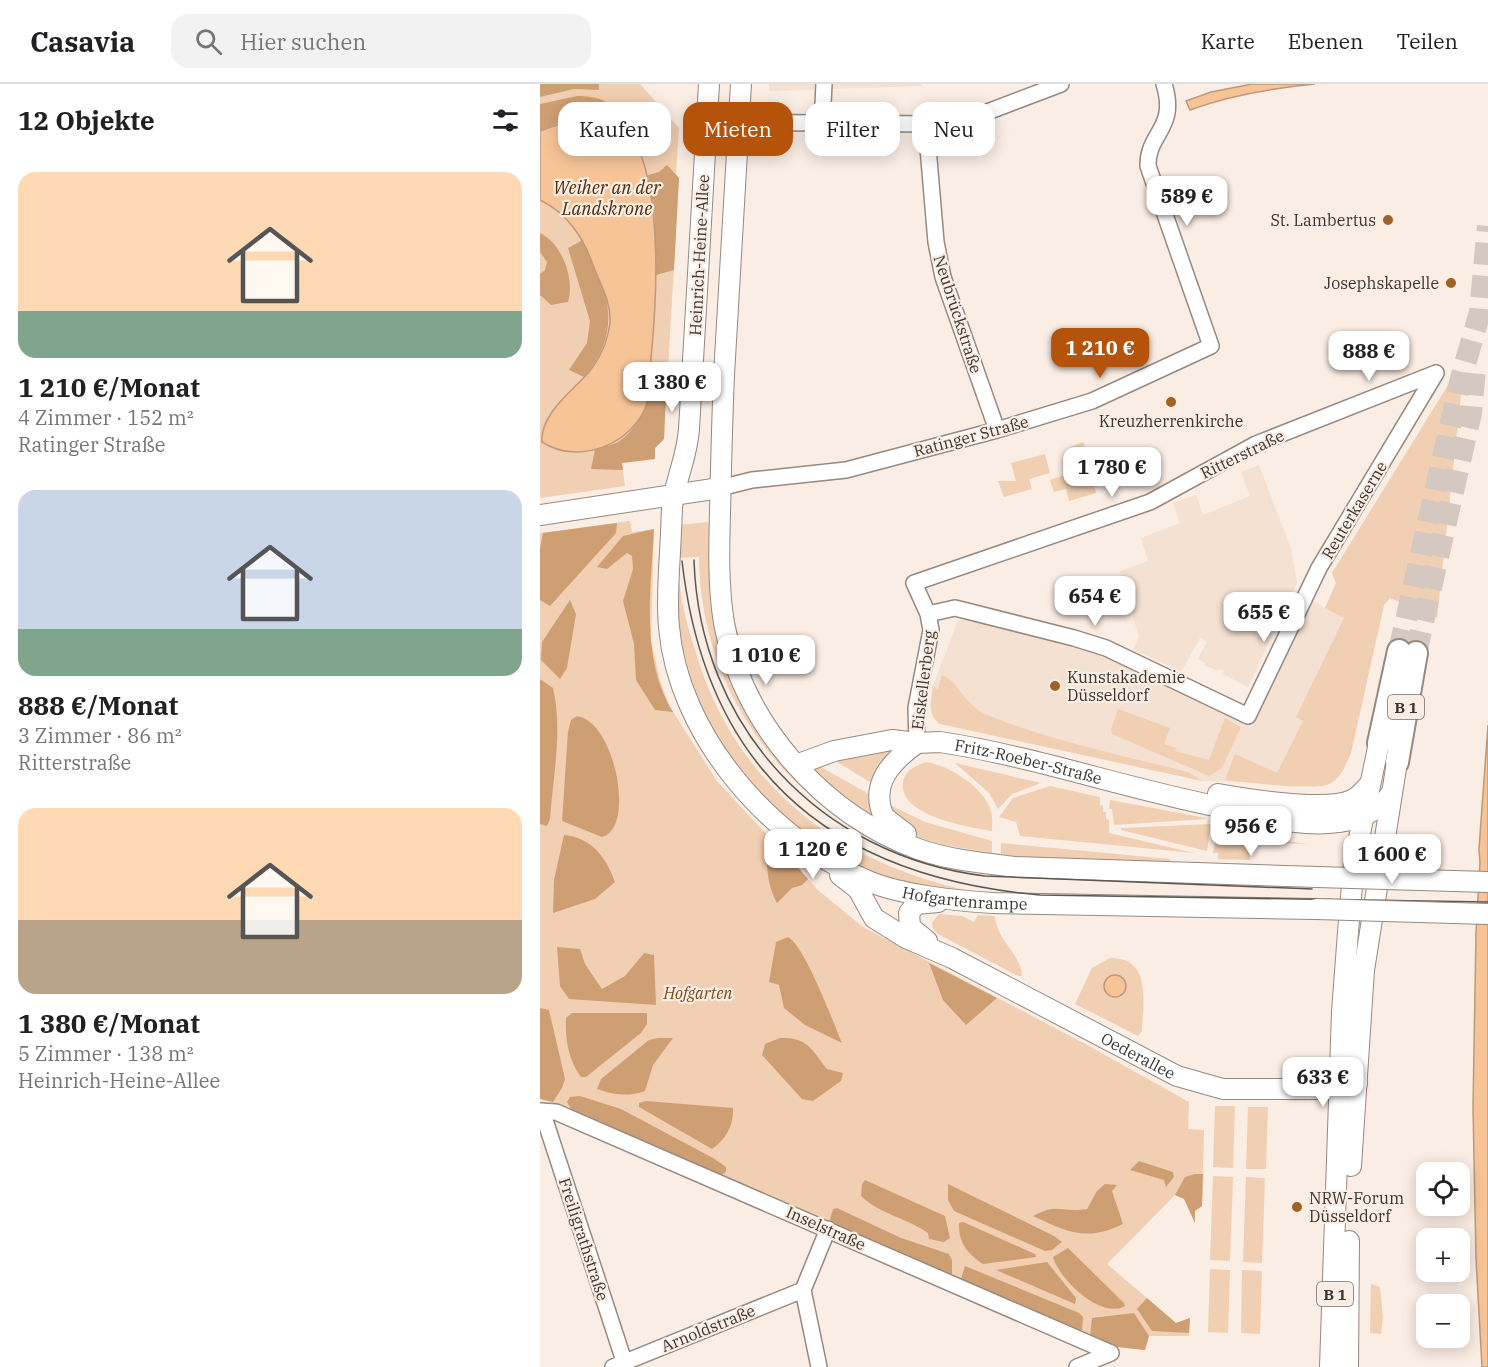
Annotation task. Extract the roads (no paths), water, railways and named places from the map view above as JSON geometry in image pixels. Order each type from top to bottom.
[{"type":"highway","name":"B 1","points":[[1379,743],[1408,652],[1396,762]]},
{"type":"main road","name":"Heinrich-Heine-Allee","points":[[708,102],[709,84]]},
{"type":"main road","name":"Heinrich-Heine-Allee","points":[[740,102],[741,84]]},
{"type":"main road","name":"Heinrich-Heine-Allee","points":[[673,496],[687,456],[689,437],[705,156]]},
{"type":"main road","name":"Heinrich-Heine-Allee","points":[[720,488],[720,439],[736,156]]},
{"type":"main road","points":[[689,437],[694,447],[706,451],[714,448],[720,439]]},
{"type":"main road","points":[[540,515],[720,488],[719,572],[729,644],[754,705],[771,733],[796,765],[834,801],[872,827],[919,849],[977,863],[1052,869],[1488,882]]},
{"type":"main road","name":"Hofgartenrampe","points":[[673,496],[669,623],[678,673],[698,720],[723,762],[752,796],[799,843],[867,881],[964,902],[1488,914]]},
{"type":"main road","name":"Fritz-Roeber-Straße","points":[[796,765],[846,748],[892,740],[917,743],[940,742],[1140,788],[1190,803],[1275,820],[1339,813]]},
{"type":"main road","points":[[917,743],[897,758],[884,775],[880,788],[882,812],[888,822],[903,833],[953,858]]},
{"type":"main road","name":"B 1","points":[[1348,1367],[1352,1156],[1344,993],[1357,847],[1379,743]]},
{"type":"main road","name":"B 1","points":[[1330,1367],[1340,1113],[1349,1086],[1364,970],[1396,762]]},
{"type":"main road","points":[[1339,813],[1369,784]]},
{"type":"main road","points":[[1339,813],[1364,815],[1378,809],[1392,792]]},
{"type":"main road","points":[[1339,813],[1357,847]]},
{"type":"main road","points":[[1364,815],[1372,824],[1375,839],[1373,921]]},
{"type":"main road","name":"Oederallee","points":[[799,843],[816,860],[852,883],[874,918],[906,938],[952,958],[1177,1076],[1223,1089],[1302,1090],[1349,1086]]},
{"type":"main road","name":"Oederallee","points":[[952,958],[914,933],[910,927],[909,913],[916,904],[923,902],[964,902]]},
{"type":"main road","points":[[1302,1090],[1310,1098],[1326,1102],[1340,1113]]},
{"type":"street","points":[[823,102],[824,84]]},
{"type":"street","points":[[995,108],[1061,84]]},
{"type":"street","name":"Ratinger Straße","points":[[720,488],[752,480],[846,470],[997,430],[1092,401],[1211,346],[1148,166],[1149,156],[1168,111],[1169,101],[1164,84]]},
{"type":"street","name":"Neubrückstraße","points":[[929,156],[936,242],[943,277],[997,430]]},
{"type":"street","name":"Ritterstraße","points":[[914,583],[1150,502],[1256,444],[1436,373]]},
{"type":"street","name":"Reuterkaserne","points":[[928,614],[955,608],[1106,648],[1248,716],[1319,568],[1436,373]]},
{"type":"street","name":"Eiskellerberg","points":[[914,583],[928,614],[931,638],[916,708],[917,743]]},
{"type":"street","name":"Inselstraße","points":[[541,1111],[556,1112],[1111,1353],[1077,1367]]},
{"type":"street","name":"Freiligrathstraße","points":[[541,1111],[621,1365]]},
{"type":"street","points":[[819,1367],[803,1290],[828,1229]]},
{"type":"street","name":"Arnoldstraße","points":[[621,1365],[803,1290]]},
{"type":"water","points":[[1252,84],[1315,84],[1252,93],[1190,110],[1186,101],[1211,92]]},
{"type":"water","name":"Weiher an der Landskrone","points":[[558,124],[558,156],[640,156],[647,174],[656,256],[650,387],[647,403],[630,430],[618,440],[588,451],[572,452],[557,449],[542,442],[543,431],[552,412],[597,361],[609,329],[609,307],[589,255],[579,236],[559,212],[540,200],[540,131]]},
{"type":"water","points":[[1488,725],[1488,1367],[1482,1367],[1476,1259],[1473,1108],[1479,849]]},
{"type":"water","points":[[1115,975],[1123,978],[1126,986],[1123,994],[1115,997],[1107,994],[1104,986],[1107,978]]},
{"type":"tunnel","points":[[1399,651],[1461,378],[1480,312],[1488,226]]},
{"type":"tunnel","points":[[1416,653],[1471,413],[1475,370]]},
{"type":"tram line","points":[[694,560],[701,620],[718,677],[745,728],[780,773],[822,811],[871,842],[925,863],[985,876],[1312,889]]},
{"type":"tram line","points":[[682,561],[696,635],[719,700],[751,755],[792,800],[842,837],[900,865],[966,884],[1040,895],[1488,902]]},
{"type":"place","name":"St. Lambertus","points":[[1388,220]]},
{"type":"place","name":"Josephskapelle","points":[[1451,283]]},
{"type":"place","name":"Kreuzherrenkirche","points":[[1171,402]]},
{"type":"place","name":"Kunstakademie Düsseldorf","points":[[1055,686]]},
{"type":"place","name":"NRW-Forum Düsseldorf","points":[[1297,1207]]},
{"type":"park label","name":"Hofgarten","points":[[698,993]]}]
